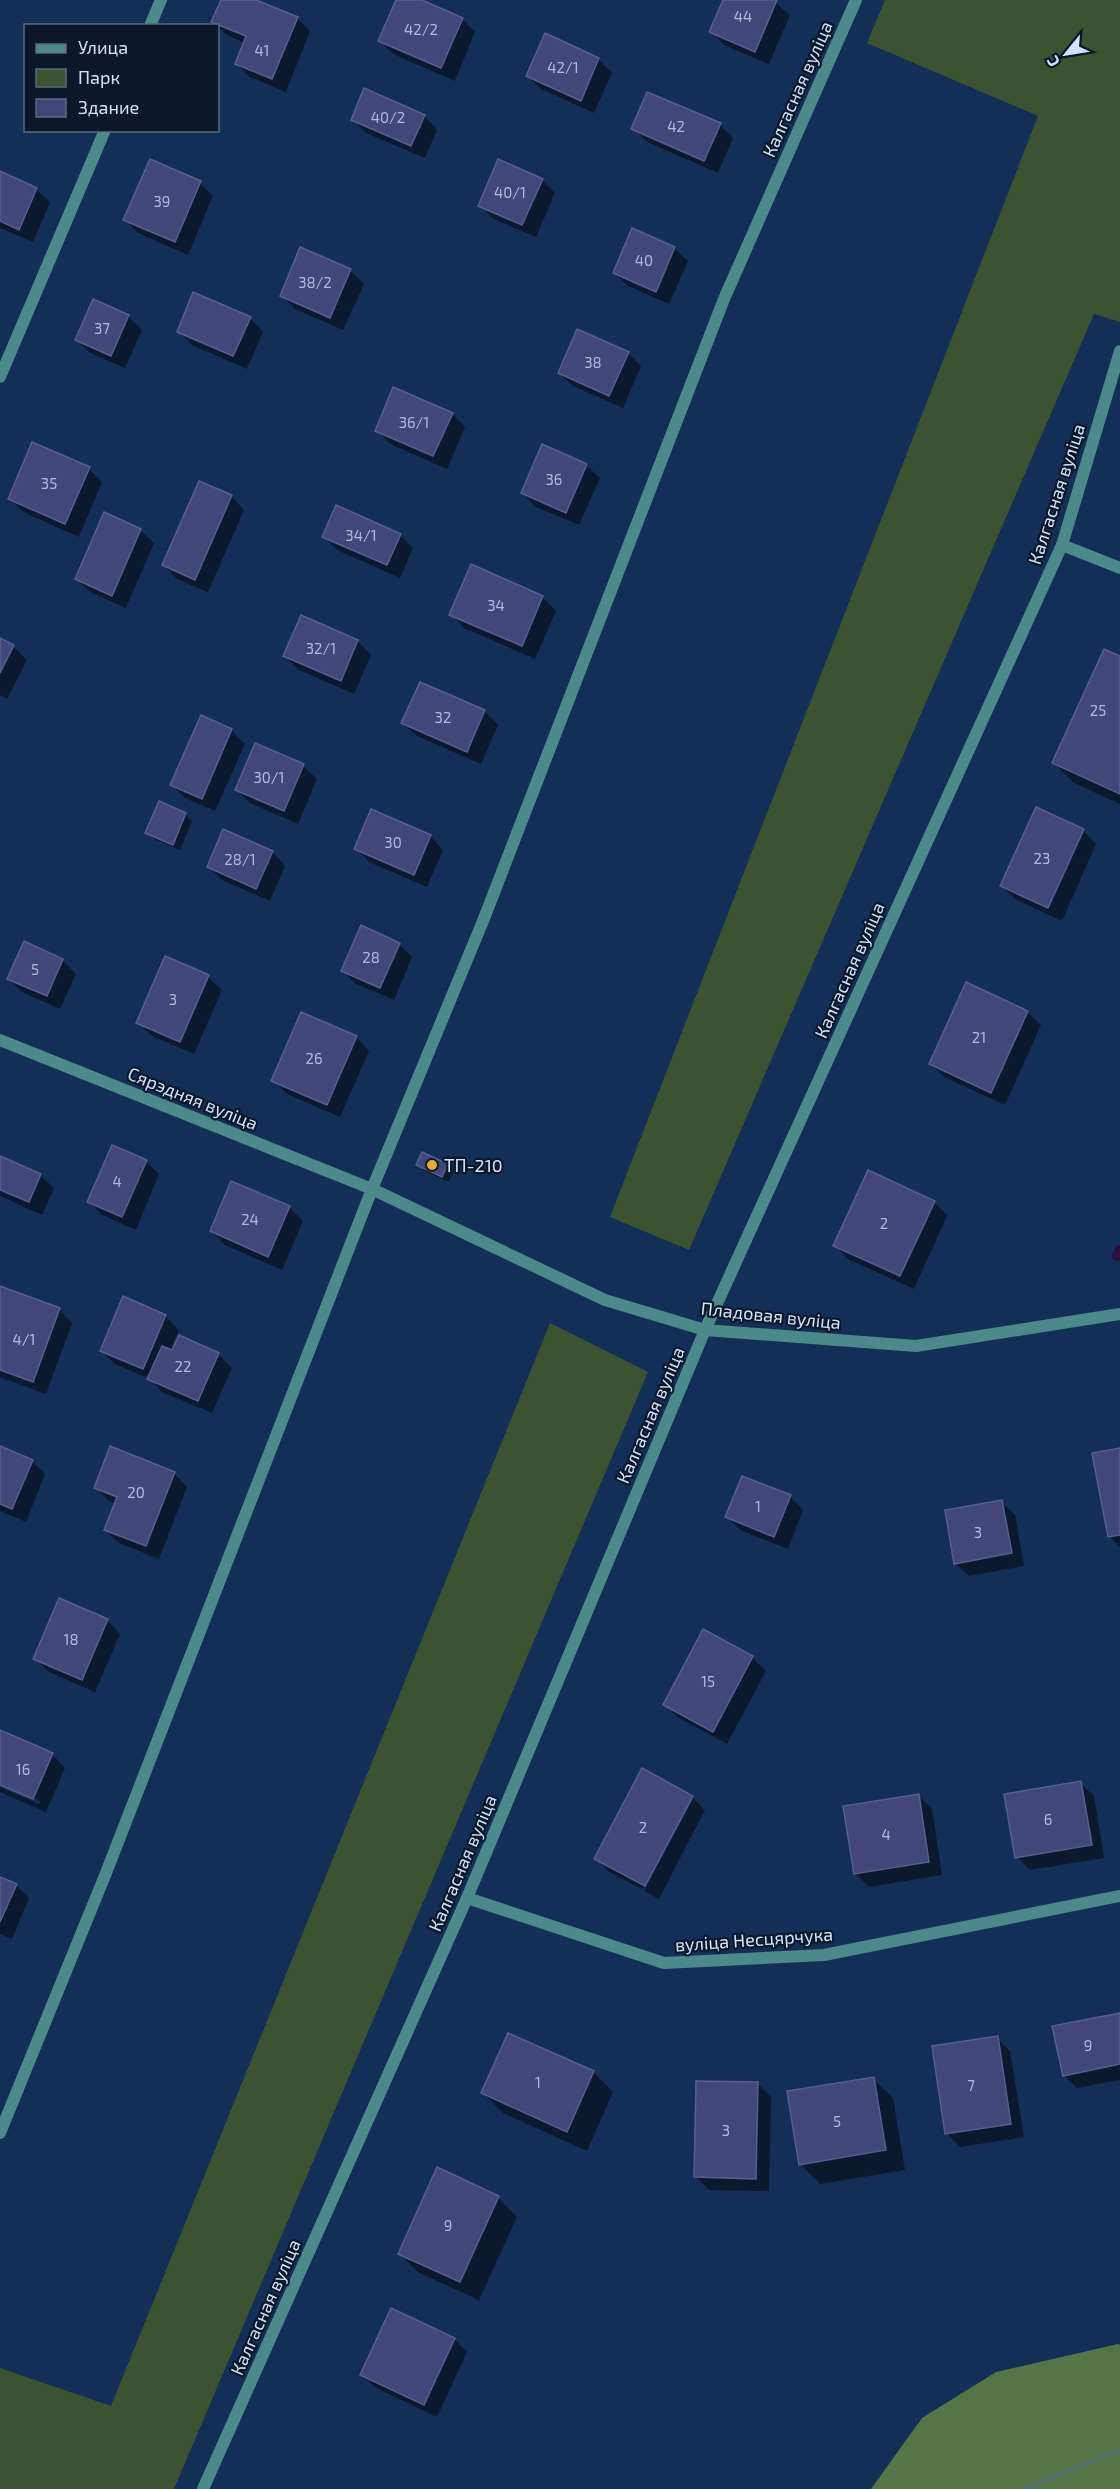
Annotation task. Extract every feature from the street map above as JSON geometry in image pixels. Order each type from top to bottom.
[{"type":"street","points":[[151,24],[161,0]]},
{"type":"street","name":"Калгасная вуліца","points":[[0,2133],[106,1873],[372,1189],[483,921],[724,299],[856,0]]},
{"type":"street","points":[[0,377],[104,132]]},
{"type":"street","name":"Калгасная вуліца","points":[[203,2489],[467,1898],[705,1330],[1062,545],[1120,351]]},
{"type":"street","points":[[1062,545],[1120,568]]},
{"type":"street","name":"Сярэдняя вуліца","points":[[0,1040],[372,1189]]},
{"type":"street","name":"Пладовая вуліца","points":[[372,1189],[606,1300],[705,1330],[916,1346],[1120,1314]]},
{"type":"street","name":"вуліца Несцярчука","points":[[467,1898],[664,1963],[824,1955],[1120,1896]]},
{"type":"path","points":[[1023,2489],[1120,2450]]},
{"type":"green space","points":[[885,0],[1120,0],[1120,322],[1094,314],[689,1250],[610,1217],[1038,116],[867,43]]},
{"type":"green space","points":[[550,1323],[648,1372],[174,2489],[0,2489],[0,2368],[111,2406]]},
{"type":"green space","points":[[1120,2345],[1120,2489],[871,2489],[922,2418],[996,2372]]},
{"type":"building","points":[[221,0],[256,0],[298,17],[272,79],[235,64],[246,36],[211,22]]},
{"type":"building","points":[[396,0],[422,0],[463,18],[441,68],[378,41]]},
{"type":"building","points":[[723,0],[777,0],[755,52],[709,32]]},
{"type":"building","points":[[545,33],[599,58],[581,101],[526,76]]},
{"type":"building","points":[[364,88],[425,115],[411,146],[351,120]]},
{"type":"building","points":[[647,92],[721,123],[704,161],[631,129]]},
{"type":"building","points":[[150,159],[201,181],[175,242],[123,220]]},
{"type":"building","points":[[498,159],[543,179],[522,225],[478,206]]},
{"type":"building","points":[[0,171],[37,188],[19,230],[0,221]]},
{"type":"building","points":[[632,228],[675,247],[656,292],[613,273]]},
{"type":"building","points":[[300,247],[351,269],[330,318],[280,296]]},
{"type":"building","points":[[193,292],[251,317],[233,356],[177,332]]},
{"type":"building","points":[[93,299],[129,315],[111,356],[75,340]]},
{"type":"building","points":[[577,329],[629,352],[609,396],[558,373]]},
{"type":"building","points":[[393,387],[453,413],[433,456],[375,431]]},
{"type":"building","points":[[32,442],[90,467],[65,524],[8,499]]},
{"type":"building","points":[[542,444],[587,464],[566,513],[521,493]]},
{"type":"building","points":[[199,481],[232,495],[195,580],[162,565]]},
{"type":"building","points":[[336,505],[401,534],[387,565],[322,537]]},
{"type":"building","points":[[104,512],[141,529],[112,596],[75,579]]},
{"type":"building","points":[[471,564],[543,596],[522,646],[449,615]]},
{"type":"building","points":[[301,615],[358,640],[341,681],[283,656]]},
{"type":"building","points":[[0,638],[14,645],[0,673]]},
{"type":"building","points":[[1104,649],[1120,656],[1120,794],[1052,763]]},
{"type":"building","points":[[420,682],[485,710],[467,752],[401,723]]},
{"type":"building","points":[[201,715],[232,729],[202,799],[170,785]]},
{"type":"building","points":[[255,743],[304,764],[284,811],[235,790]]},
{"type":"building","points":[[159,801],[186,813],[173,845],[145,833]]},
{"type":"building","points":[[1036,807],[1084,829],[1048,908],[1000,886]]},
{"type":"building","points":[[371,809],[431,835],[414,875],[354,849]]},
{"type":"building","points":[[223,829],[273,851],[256,889],[207,867]]},
{"type":"building","points":[[361,925],[400,943],[380,988],[341,971]]},
{"type":"building","points":[[24,941],[63,959],[47,996],[7,979]]},
{"type":"building","points":[[165,956],[209,975],[180,1042],[136,1023]]},
{"type":"building","points":[[966,982],[1028,1011],[991,1093],[929,1064]]},
{"type":"building","points":[[301,1012],[357,1036],[327,1105],[271,1081]]},
{"type":"building","points":[[112,1145],[147,1160],[122,1217],[87,1202]]},
{"type":"building","name":"ТП-210","points":[[422,1152],[448,1164],[442,1177],[416,1165]]},
{"type":"building","points":[[0,1156],[41,1174],[29,1202],[0,1190]]},
{"type":"building","points":[[868,1170],[935,1201],[900,1276],[833,1246]]},
{"type":"building","points":[[231,1181],[290,1206],[268,1257],[210,1231]]},
{"type":"building","points":[[0,1286],[60,1308],[33,1382],[0,1370]]},
{"type":"building","points":[[123,1296],[166,1315],[143,1369],[100,1351]]},
{"type":"building","points":[[179,1335],[219,1353],[198,1401],[147,1379],[162,1346],[172,1350]]},
{"type":"building","points":[[0,1446],[33,1460],[12,1509],[0,1504]]},
{"type":"building","points":[[110,1446],[175,1472],[146,1546],[104,1530],[117,1497],[94,1488]]},
{"type":"building","points":[[1120,1448],[1120,1535],[1108,1537],[1092,1453]]},
{"type":"building","points":[[742,1476],[791,1495],[774,1537],[725,1517]]},
{"type":"building","points":[[1002,1500],[1012,1553],[954,1564],[945,1510]]},
{"type":"building","points":[[59,1598],[108,1619],[82,1680],[33,1659]]},
{"type":"building","points":[[703,1629],[753,1656],[713,1732],[663,1705]]},
{"type":"building","points":[[0,1730],[53,1753],[33,1799],[0,1785]]},
{"type":"building","points":[[642,1768],[693,1796],[645,1886],[594,1859]]},
{"type":"building","points":[[1081,1781],[1092,1845],[1015,1858],[1004,1794]]},
{"type":"building","points":[[919,1794],[929,1862],[854,1874],[843,1806]]},
{"type":"building","points":[[0,1877],[17,1884],[0,1922]]},
{"type":"building","points":[[1120,2013],[1120,2064],[1063,2076],[1052,2026]]},
{"type":"building","points":[[508,2033],[594,2071],[567,2132],[481,2093]]},
{"type":"building","points":[[998,2036],[1011,2124],[945,2134],[932,2046]]},
{"type":"building","points":[[874,2077],[886,2150],[799,2165],[787,2091]]},
{"type":"building","points":[[696,2081],[758,2082],[756,2179],[694,2177]]},
{"type":"building","points":[[437,2167],[499,2196],[460,2282],[398,2254]]},
{"type":"building","points":[[391,2308],[455,2338],[424,2405],[360,2375]]},
{"type":"waterway","points":[[1117,1256],[1120,1250]]},
{"type":"place","name":"ТП-210","points":[[432,1165]]}]
